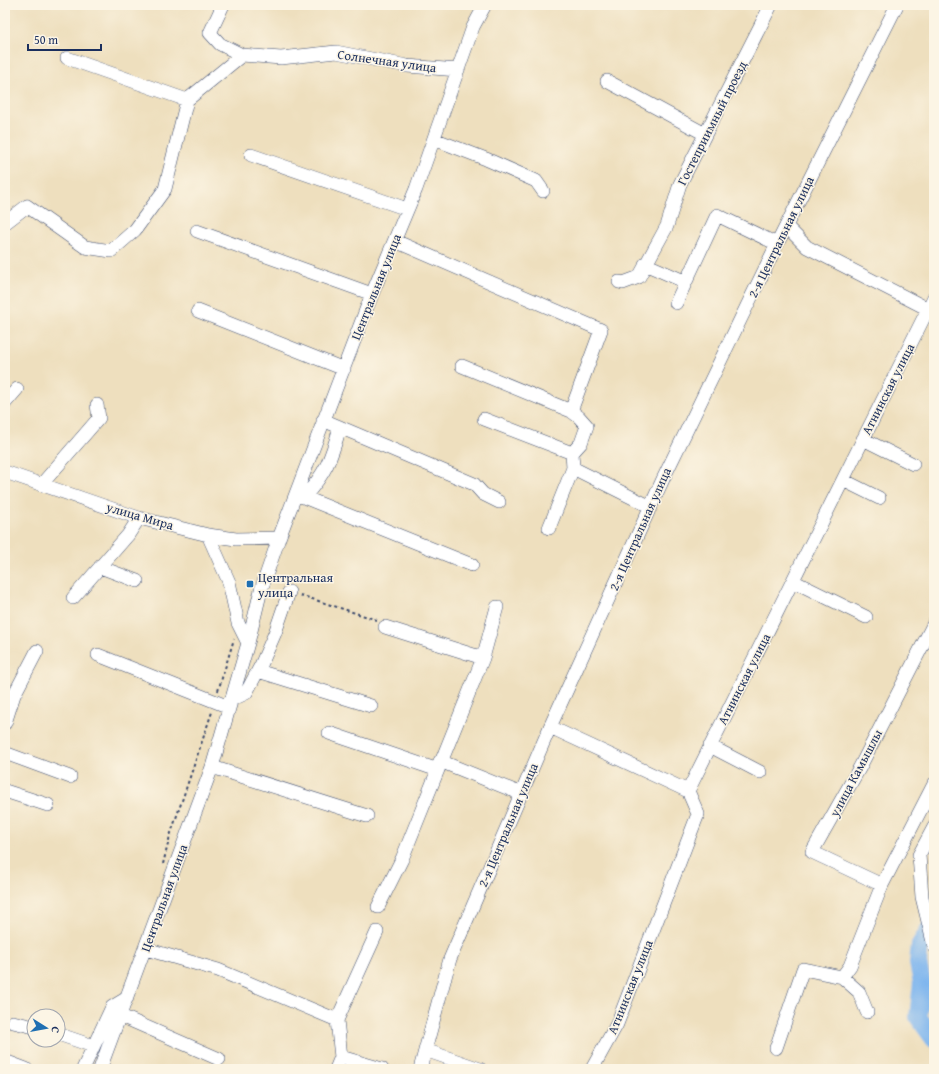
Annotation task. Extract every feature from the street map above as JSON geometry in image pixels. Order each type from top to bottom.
[{"type":"street","name":"Центральная улица","points":[[100,1069],[146,950],[212,767],[248,643],[261,590],[279,538],[300,496],[323,420],[372,294],[395,241],[434,139],[473,27],[485,5]]},
{"type":"street","name":"Гостеприимный проезд","points":[[619,282],[623,283],[639,277],[667,226],[680,184],[772,5]]},
{"type":"street","name":"2-я Центральная улица","points":[[420,1069],[450,959],[550,727],[664,477],[777,244],[897,5]]},
{"type":"street","name":"Солнечная улица","points":[[220,7],[210,33],[220,44],[242,55],[281,58],[336,52],[407,66],[458,70]]},
{"type":"street","points":[[5,224],[27,206],[85,247],[111,251],[134,230],[165,189],[187,100],[242,55]]},
{"type":"street","points":[[67,58],[187,100]]},
{"type":"street","points":[[607,81],[705,134]]},
{"type":"street","points":[[434,139],[486,159],[536,181],[543,192]]},
{"type":"street","points":[[251,155],[407,209]]},
{"type":"street","points":[[676,303],[717,215],[777,244]]},
{"type":"street","points":[[786,226],[807,247],[932,306]]},
{"type":"street","points":[[197,231],[372,294]]},
{"type":"street","points":[[395,241],[601,330],[571,411]]},
{"type":"street","points":[[646,264],[686,282]]},
{"type":"street","name":"Атнинская улица","points":[[592,1069],[617,1024],[698,814],[688,791],[863,439],[932,306]]},
{"type":"street","points":[[198,310],[344,369]]},
{"type":"street","points":[[462,366],[571,411],[587,426],[581,443],[572,452],[573,468],[549,528]]},
{"type":"street","points":[[5,403],[17,389]]},
{"type":"street","points":[[41,484],[99,418],[97,405]]},
{"type":"street","points":[[484,419],[572,452]]},
{"type":"street","points":[[323,420],[474,484],[483,494],[499,502]]},
{"type":"street","points":[[340,427],[332,457],[320,480],[300,496],[472,564]]},
{"type":"street","points":[[863,439],[912,464]]},
{"type":"street","points":[[573,468],[651,508]]},
{"type":"street","name":"улица Мира","points":[[5,472],[139,518],[208,535],[236,539],[279,538]]},
{"type":"street","points":[[843,480],[879,498]]},
{"type":"street","points":[[73,598],[128,535],[139,518]]},
{"type":"street","points":[[208,535],[229,582],[238,623],[248,643]]},
{"type":"street","points":[[100,567],[137,581]]},
{"type":"street","points":[[793,581],[866,617]]},
{"type":"street","points":[[98,655],[230,703],[246,693],[258,671],[275,633],[289,592]]},
{"type":"street","points":[[378,907],[402,859],[483,658],[497,607]]},
{"type":"street","name":"улица Камышлы","points":[[882,885],[812,852],[860,766],[934,623]]},
{"type":"street","points":[[385,627],[483,658]]},
{"type":"street","points":[[5,723],[14,696],[37,651]]},
{"type":"street","points":[[258,671],[371,706]]},
{"type":"street","points":[[550,727],[688,791]]},
{"type":"street","points":[[329,733],[439,766],[522,794]]},
{"type":"street","points":[[710,746],[760,772]]},
{"type":"street","points":[[5,753],[70,777]]},
{"type":"street","points":[[212,767],[367,816]]},
{"type":"street","points":[[842,977],[850,966],[882,885],[934,784]]},
{"type":"street","points":[[5,791],[48,805]]},
{"type":"street","points":[[934,827],[919,855],[922,897],[934,946]]},
{"type":"street","points":[[377,932],[337,1020],[338,1063],[382,1069]]},
{"type":"street","points":[[146,950],[218,970],[337,1020]]},
{"type":"street","points":[[776,1048],[803,969],[842,977],[858,992],[867,1012]]},
{"type":"street","points":[[83,1069],[112,1007],[127,998]]},
{"type":"street","points":[[121,1016],[219,1059]]},
{"type":"street","points":[[13,1022],[26,1025]]},
{"type":"street","points":[[66,1037],[93,1046]]},
{"type":"street","points":[[425,1050],[480,1069]]},
{"type":"street","points":[[5,1061],[26,1069]]},
{"type":"path","points":[[289,592],[382,621],[385,627]]},
{"type":"waterway","points":[[934,921],[920,945],[918,963],[922,983],[918,1017],[934,1039]]},
{"type":"place","name":"Центральная улица","points":[[250,584]]}]
